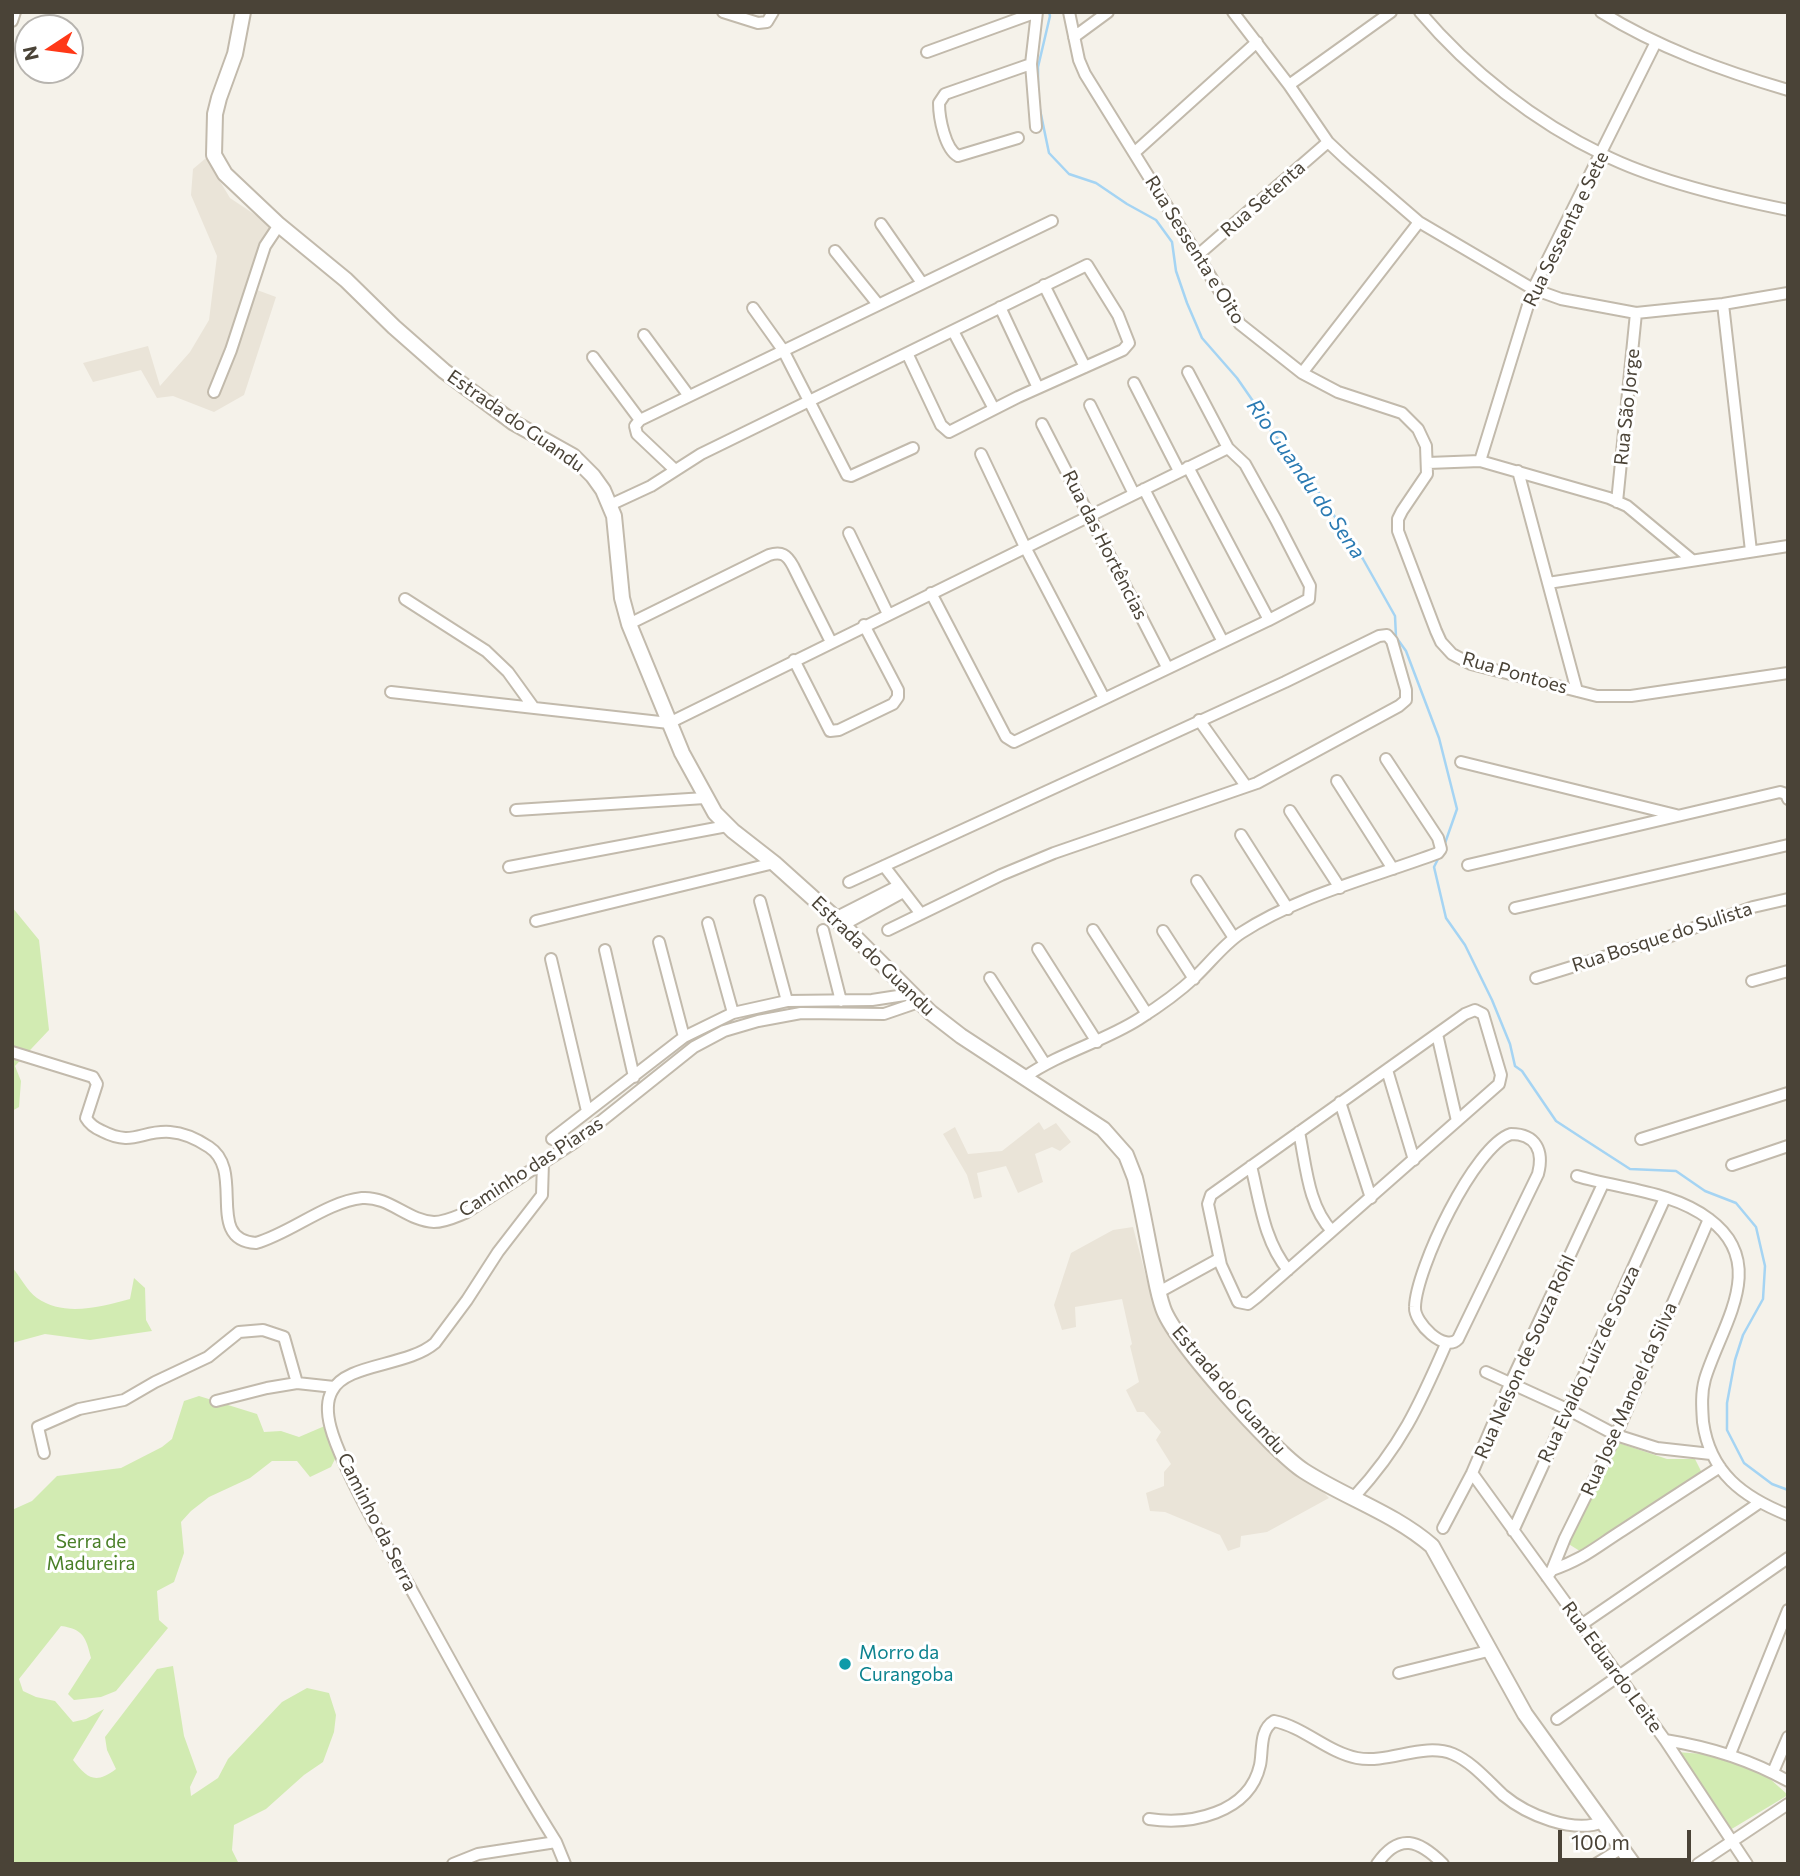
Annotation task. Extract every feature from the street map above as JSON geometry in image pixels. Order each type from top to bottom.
[{"type":"street","points":[[12,21],[15,12]]},
{"type":"street","name":"Estrada do Guandu","points":[[243,12],[235,54],[215,114],[214,155],[217,164],[233,183],[279,225],[346,280],[444,371],[507,417],[581,463],[603,490],[610,505],[618,537],[622,598],[629,624],[669,723],[705,798],[727,826],[774,863],[839,922],[915,998],[961,1036],[1103,1129],[1126,1155],[1135,1178],[1164,1311],[1174,1329],[1232,1399],[1302,1470],[1408,1528],[1432,1546],[1525,1714],[1633,1864]]},
{"type":"street","points":[[723,12],[758,23],[765,23],[772,15]]},
{"type":"street","points":[[928,52],[1037,12],[1031,64],[1036,127]]},
{"type":"street","name":"Rua Sessenta e Oito","points":[[1069,12],[1081,67],[1240,324],[1302,373],[1338,392],[1408,417],[1423,437],[1428,463]]},
{"type":"street","points":[[1074,37],[1108,12]]},
{"type":"street","points":[[1233,12],[1289,85],[1328,142],[1419,222],[1534,289],[1561,299],[1636,313],[1723,304],[1788,293]]},
{"type":"street","points":[[1289,85],[1391,12]]},
{"type":"street","points":[[1420,12],[1506,94],[1543,120],[1602,155],[1678,181],[1788,209]]},
{"type":"street","points":[[1601,12],[1656,42],[1747,78],[1788,90]]},
{"type":"street","points":[[1134,153],[1257,42]]},
{"type":"street","name":"Rua Sessenta e Sete","points":[[1480,461],[1534,289],[1656,42]]},
{"type":"street","points":[[1018,138],[958,156],[953,153],[949,144],[939,103],[945,94],[1031,64]]},
{"type":"street","name":"Rua Setenta","points":[[1198,255],[1328,142]]},
{"type":"street","points":[[674,470],[637,434],[635,426],[640,420],[1052,220]]},
{"type":"street","points":[[1302,373],[1419,222]]},
{"type":"street","points":[[214,392],[265,246],[279,225]]},
{"type":"street","points":[[881,225],[922,283]]},
{"type":"street","points":[[835,251],[877,303]]},
{"type":"street","points":[[610,505],[651,486],[701,454],[1044,285],[1087,265],[1118,315],[1128,346],[1123,351],[1038,388],[953,431],[946,431],[941,425],[907,353]]},
{"type":"street","points":[[1044,285],[1085,368]]},
{"type":"street","points":[[1723,304],[1751,551]]},
{"type":"street","points":[[1000,307],[1038,388]]},
{"type":"street","points":[[753,308],[783,350],[845,473],[849,476],[913,448]]},
{"type":"street","name":"Rua São Jorge","points":[[1618,502],[1636,313]]},
{"type":"street","points":[[953,331],[994,409]]},
{"type":"street","points":[[644,335],[689,396]]},
{"type":"street","points":[[593,357],[640,420]]},
{"type":"street","points":[[931,593],[1010,741],[1019,741],[1309,599],[1310,586],[1245,464],[1228,448],[1188,372]]},
{"type":"street","points":[[1134,383],[1269,620]]},
{"type":"street","points":[[1090,405],[1223,642]]},
{"type":"street","name":"Rua das Hortências","points":[[1042,424],[1167,667]]},
{"type":"street","points":[[391,692],[669,723],[1228,448]]},
{"type":"street","points":[[981,454],[1025,547],[1104,698]]},
{"type":"street","points":[[1428,463],[1480,461],[1618,502],[1659,531],[1692,560]]},
{"type":"street","name":"Rua Pontoes","points":[[1428,463],[1427,474],[1402,511],[1398,527],[1441,642],[1452,654],[1471,664],[1608,697],[1788,673]]},
{"type":"street","points":[[1518,471],[1577,691]]},
{"type":"street","points":[[849,533],[888,614]]},
{"type":"street","points":[[1548,583],[1788,546]]},
{"type":"street","points":[[629,624],[769,555],[780,553],[788,556],[831,642]]},
{"type":"street","points":[[405,599],[486,651],[508,672],[534,708]]},
{"type":"street","points":[[794,660],[828,728],[833,732],[892,704],[898,697],[898,690],[864,625]]},
{"type":"street","points":[[849,882],[1296,677],[1379,636],[1387,635],[1392,640],[1406,690],[1406,700],[1403,703],[1284,769],[1246,786],[1054,853],[888,930]]},
{"type":"street","points":[[1199,720],[1246,786]]},
{"type":"street","points":[[1025,1077],[1045,1064],[1097,1042],[1147,1014],[1194,979],[1234,938],[1288,909],[1438,853],[1441,844],[1386,759]]},
{"type":"street","points":[[1461,762],[1679,816]]},
{"type":"street","points":[[1336,781],[1393,869]]},
{"type":"street","points":[[1468,865],[1780,792],[1786,794],[1788,799]]},
{"type":"street","points":[[516,810],[705,798]]},
{"type":"street","points":[[1290,811],[1340,888]]},
{"type":"street","points":[[509,867],[727,826]]},
{"type":"street","points":[[1241,835],[1288,909]]},
{"type":"street","points":[[1515,908],[1788,845]]},
{"type":"street","points":[[536,922],[774,863]]},
{"type":"street","points":[[884,866],[921,914]]},
{"type":"street","points":[[1198,881],[1234,938]]},
{"type":"street","points":[[839,922],[901,889]]},
{"type":"street","name":"Rua Bosque do Sulista","points":[[1536,978],[1753,907],[1788,899]]},
{"type":"street","points":[[760,901],[787,1001]]},
{"type":"street","points":[[708,923],[733,1013]]},
{"type":"street","points":[[823,930],[841,1001]]},
{"type":"street","points":[[1093,930],[1147,1014]]},
{"type":"street","points":[[1163,931],[1194,979]]},
{"type":"street","points":[[659,942],[684,1037]]},
{"type":"street","points":[[1038,949],[1097,1042]]},
{"type":"street","points":[[605,950],[634,1077]]},
{"type":"street","points":[[551,959],[587,1111]]},
{"type":"street","points":[[1752,981],[1788,971]]},
{"type":"street","points":[[990,978],[1045,1064]]},
{"type":"street","points":[[552,1139],[684,1037],[733,1013],[787,1001],[915,998]]},
{"type":"street","name":"Caminho das Piaras","points":[[12,1052],[93,1076],[97,1084],[86,1118],[92,1126],[105,1133],[127,1139],[168,1131],[187,1134],[213,1149],[223,1161],[227,1172],[225,1195],[230,1224],[236,1236],[243,1242],[256,1242],[357,1199],[383,1201],[425,1221],[448,1220],[473,1208],[575,1142],[694,1048],[724,1031],[801,1013],[884,1014],[915,998]]},
{"type":"street","points":[[1475,1010],[1481,1011],[1501,1075],[1495,1088],[1257,1297],[1248,1304],[1238,1302],[1219,1259],[1209,1197],[1387,1070],[1465,1014],[1475,1010]]},
{"type":"street","points":[[1437,1034],[1457,1121]]},
{"type":"street","points":[[1387,1070],[1414,1160]]},
{"type":"street","points":[[1641,1139],[1788,1093]]},
{"type":"street","points":[[1340,1102],[1371,1198]]},
{"type":"street","points":[[1298,1132],[1315,1203],[1319,1214],[1332,1231]]},
{"type":"street","points":[[1511,1133],[1531,1138],[1538,1144],[1541,1155],[1538,1174],[1458,1339],[1452,1344],[1446,1344],[1422,1326],[1415,1311],[1417,1292],[1440,1230],[1458,1195],[1496,1142],[1511,1133]]},
{"type":"street","points":[[1732,1164],[1788,1146]]},
{"type":"street","points":[[216,1401],[297,1383],[334,1387],[353,1372],[402,1360],[429,1348],[542,1195],[543,1162]]},
{"type":"street","points":[[1251,1166],[1269,1238],[1278,1258],[1288,1270]]},
{"type":"street","points":[[1577,1176],[1665,1198],[1709,1219],[1724,1233],[1734,1250],[1739,1268],[1736,1303],[1704,1382],[1701,1404],[1705,1431],[1711,1454],[1742,1491],[1759,1503],[1788,1515]]},
{"type":"street","name":"Rua Nelson de Souza Rohl","points":[[1443,1528],[1472,1473],[1510,1384],[1604,1184]]},
{"type":"street","name":"Rua Evaldo Luiz de Souza","points":[[1513,1531],[1665,1198]]},
{"type":"street","name":"Rua Jose Manoel da Silva","points":[[1549,1573],[1616,1435],[1709,1219]]},
{"type":"street","points":[[1159,1292],[1219,1259]]},
{"type":"street","points":[[44,1453],[38,1427],[79,1409],[124,1400],[208,1357],[239,1332],[263,1330],[281,1334],[297,1383]]},
{"type":"street","points":[[1354,1497],[1381,1467],[1401,1438],[1418,1408],[1446,1344]]},
{"type":"street","points":[[1486,1373],[1567,1409],[1616,1435],[1657,1448],[1711,1454]]},
{"type":"street","name":"Caminho da Serra","points":[[334,1387],[330,1394],[329,1416],[346,1467],[387,1548],[556,1842],[565,1864]]},
{"type":"street","points":[[1549,1573],[1575,1562],[1720,1467]]},
{"type":"street","name":"Rua Eduardo Leite","points":[[1472,1473],[1513,1531],[1549,1573],[1581,1625],[1665,1740],[1747,1864]]},
{"type":"street","points":[[1581,1625],[1759,1503]]},
{"type":"street","points":[[1557,1719],[1788,1558]]},
{"type":"street","points":[[1730,1754],[1788,1610]]},
{"type":"street","points":[[1399,1673],[1488,1651]]},
{"type":"street","points":[[1149,1819],[1170,1822],[1190,1820],[1232,1805],[1246,1792],[1259,1768],[1262,1739],[1269,1724],[1274,1721],[1338,1752],[1358,1758],[1379,1759],[1424,1751],[1453,1754],[1464,1760],[1506,1797],[1541,1817],[1583,1825],[1603,1822]]},
{"type":"street","points":[[1773,1772],[1788,1737]]},
{"type":"street","points":[[1665,1740],[1701,1745],[1730,1754],[1788,1781]]},
{"type":"street","points":[[1698,1864],[1788,1804]]},
{"type":"street","points":[[453,1864],[478,1854],[556,1842]]},
{"type":"street","points":[[1377,1864],[1393,1847],[1407,1842],[1419,1843],[1443,1864]]},
{"type":"street","points":[[1602,1863],[1622,1848]]},
{"type":"shaded area","points":[[206,158],[230,198],[272,226],[249,287],[276,297],[244,395],[214,412],[173,396],[157,398],[141,370],[93,382],[83,363],[148,346],[160,386],[190,352],[209,320],[217,256],[191,195],[193,169]]},
{"type":"shaded area","points":[[1039,1122],[1044,1130],[1056,1123],[1071,1142],[1060,1151],[1052,1147],[1035,1154],[1043,1182],[1018,1193],[1006,1166],[977,1173],[982,1197],[974,1199],[967,1175],[943,1134],[955,1127],[968,1154],[1002,1151]]},
{"type":"shaded area","points":[[1133,1227],[1150,1292],[1167,1330],[1329,1498],[1267,1532],[1241,1536],[1240,1547],[1228,1551],[1220,1535],[1165,1512],[1150,1511],[1146,1493],[1164,1486],[1164,1472],[1171,1464],[1156,1440],[1161,1432],[1144,1412],[1137,1412],[1126,1390],[1139,1382],[1122,1299],[1075,1307],[1076,1327],[1062,1330],[1054,1305],[1071,1253],[1113,1230]]},
{"type":"green space","points":[[12,907],[39,940],[49,1030],[15,1066],[21,1081],[19,1107],[12,1111]]},
{"type":"green space","points":[[12,1267],[37,1298],[48,1304],[70,1309],[95,1307],[130,1299],[134,1278],[145,1288],[146,1320],[152,1331],[90,1340],[45,1334],[12,1343]]},
{"type":"green space","name":"Serra de Madureira","points":[[199,1396],[257,1414],[264,1432],[281,1431],[299,1437],[327,1425],[337,1455],[331,1467],[310,1477],[297,1461],[272,1461],[250,1478],[209,1497],[191,1511],[181,1522],[184,1553],[174,1582],[157,1591],[159,1620],[168,1628],[116,1691],[101,1697],[74,1700],[68,1694],[91,1658],[82,1635],[74,1629],[61,1626],[19,1679],[23,1691],[55,1701],[73,1722],[86,1719],[104,1709],[73,1760],[87,1775],[97,1778],[116,1769],[107,1750],[105,1737],[157,1669],[173,1666],[184,1736],[197,1772],[190,1787],[191,1796],[218,1778],[228,1759],[282,1702],[307,1688],[329,1693],[336,1715],[334,1732],[323,1762],[266,1809],[234,1825],[232,1850],[239,1864],[12,1864],[12,1510],[32,1501],[57,1476],[121,1468],[162,1447],[172,1439],[184,1401]]},
{"type":"green space","points":[[1616,1442],[1667,1459],[1695,1459],[1703,1475],[1583,1553],[1567,1543]]},
{"type":"green space","points":[[1676,1752],[1718,1755],[1769,1778],[1788,1795],[1730,1830]]},
{"type":"waterway","name":"Rio Guandu do Sena","points":[[1038,91],[1038,67],[1049,12]]},
{"type":"waterway","name":"Rio Guandu do Sena","points":[[1039,105],[1049,153],[1069,174],[1096,183],[1156,220],[1172,242],[1176,271],[1202,338],[1237,378],[1255,404],[1264,424],[1293,454],[1363,559],[1395,616],[1396,637],[1406,651],[1439,738],[1457,809],[1444,846]]},
{"type":"waterway","name":"Rio Guandu do Sena","points":[[1440,855],[1434,867],[1446,918],[1465,945],[1492,1000],[1510,1044],[1515,1066],[1522,1071],[1556,1121],[1630,1169],[1676,1171],[1705,1191],[1736,1203],[1756,1227],[1765,1266],[1763,1299],[1743,1335],[1735,1360],[1727,1403],[1727,1430],[1744,1463],[1772,1484],[1788,1490]]},
{"type":"place","name":"Morro da Curangoba","points":[[845,1664]]}]
